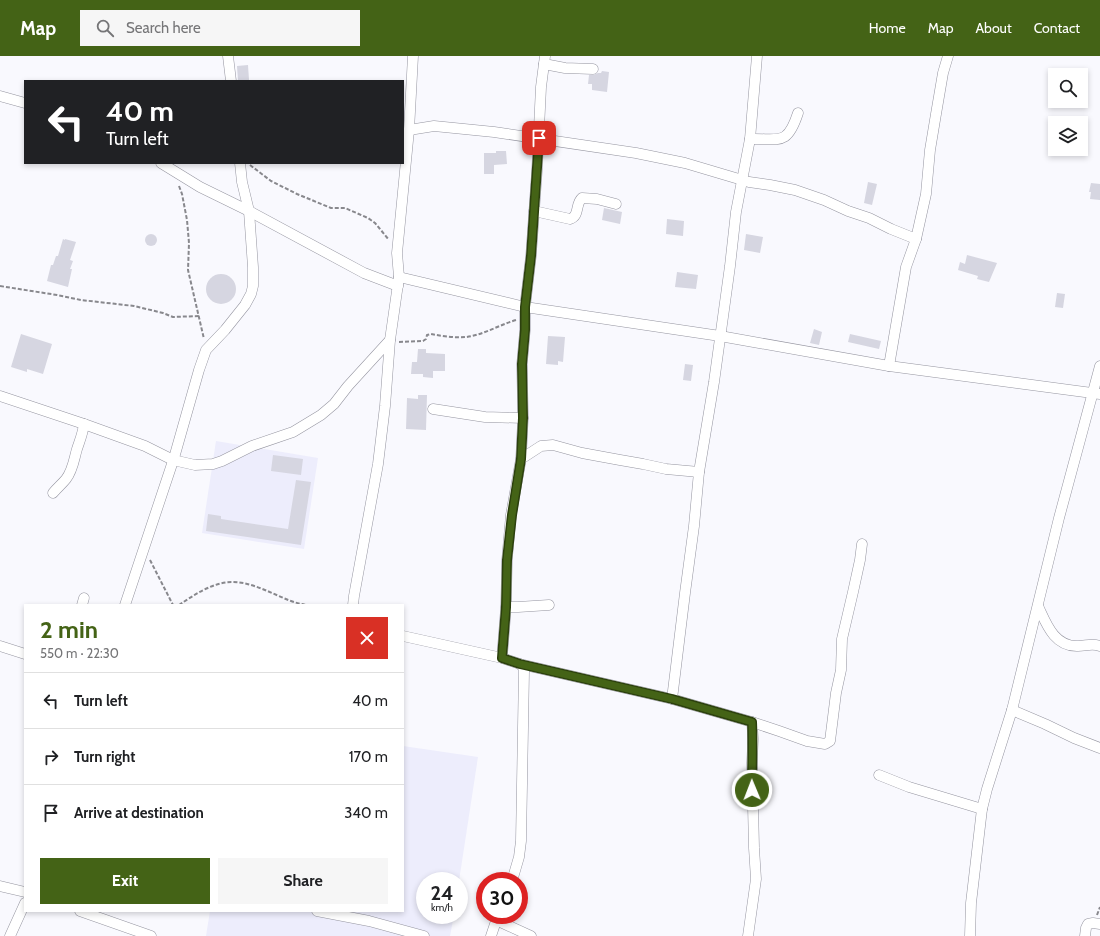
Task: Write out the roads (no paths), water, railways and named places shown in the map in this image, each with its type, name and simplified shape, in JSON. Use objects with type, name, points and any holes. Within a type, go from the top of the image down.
[{"type":"street","points":[[228,56],[231,80]]},
{"type":"street","points":[[354,604],[354,596],[378,464],[385,406],[390,341],[398,282],[397,253],[409,130],[413,56]]},
{"type":"street","points":[[672,699],[694,526],[699,472],[714,382],[736,212],[750,139],[757,56]]},
{"type":"street","points":[[889,366],[906,267],[916,239],[926,194],[930,150],[948,56]]},
{"type":"street","points":[[502,658],[506,607],[507,560],[512,515],[521,459],[523,418],[522,364],[544,60],[564,68],[593,69]]},
{"type":"street","points":[[0,96],[24,103]]},
{"type":"street","points":[[750,139],[774,140],[782,138],[790,132],[798,113]]},
{"type":"street","points":[[409,130],[434,126],[539,138],[636,153],[685,163],[743,180],[795,190],[869,218],[916,239]]},
{"type":"street","points":[[163,164],[200,187],[364,273],[398,282],[525,312],[720,336],[889,366],[1096,394]]},
{"type":"street","points":[[124,604],[173,460],[206,350],[245,306],[251,294],[253,286],[253,267],[248,211],[240,164]]},
{"type":"street","points":[[534,211],[571,219],[575,216],[579,201],[581,199],[590,198],[616,204]]},
{"type":"street","points":[[0,396],[145,446],[173,460],[195,465],[213,464],[252,446],[293,432],[321,415],[334,404],[348,386],[390,341]]},
{"type":"street","points":[[970,936],[971,903],[982,809],[987,788],[1012,710],[1060,518],[1096,394],[1100,366]]},
{"type":"street","points":[[433,409],[485,417],[523,418]]},
{"type":"street","points":[[53,493],[66,479],[71,470],[83,434],[84,424]]},
{"type":"street","points":[[521,459],[541,446],[553,445],[582,453],[666,469],[699,472]]},
{"type":"street","points":[[404,636],[672,699],[752,722],[807,742],[825,744],[830,741],[836,693],[841,670],[842,639],[862,544]]},
{"type":"street","points":[[506,607],[549,605]]},
{"type":"street","points":[[1038,606],[1051,633],[1060,641],[1067,645],[1074,646],[1093,644],[1100,646]]},
{"type":"street","points":[[0,646],[24,654]]},
{"type":"street","points":[[515,872],[519,856],[520,841],[524,672],[520,664]]},
{"type":"street","points":[[1012,710],[1100,748]]},
{"type":"street","points":[[748,936],[756,880],[752,722]]},
{"type":"street","points":[[879,775],[917,789],[982,809]]},
{"type":"street","points":[[0,886],[24,892]]},
{"type":"street","points":[[10,936],[24,905]]},
{"type":"street","points":[[83,912],[151,936]]},
{"type":"street","points":[[322,912],[369,921],[424,936]]},
{"type":"street","points":[[491,936],[495,924]]},
{"type":"street","points":[[508,924],[531,936]]},
{"type":"street","points":[[1085,936],[1088,924],[1100,924]]}]
